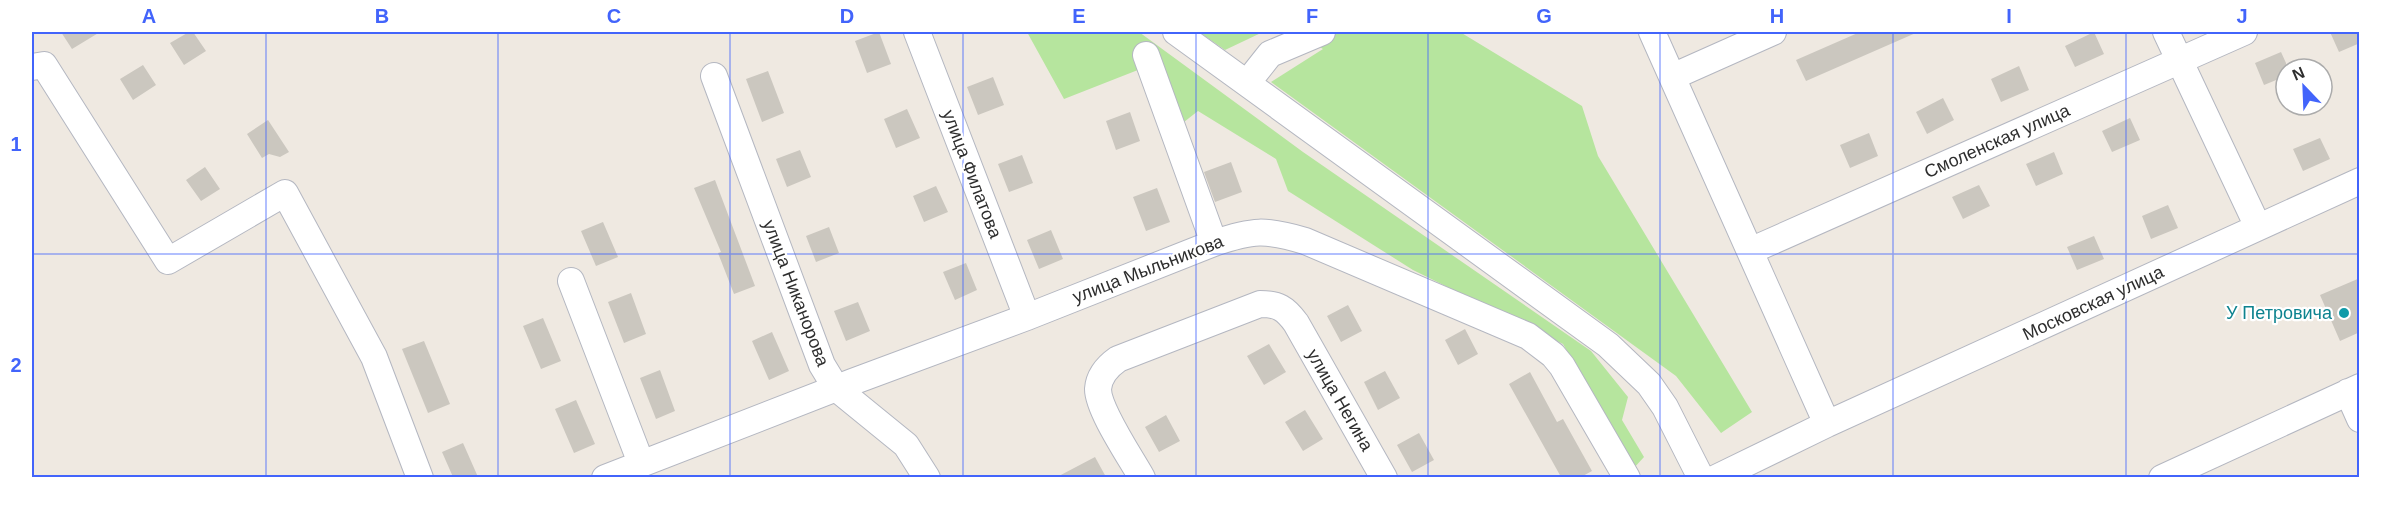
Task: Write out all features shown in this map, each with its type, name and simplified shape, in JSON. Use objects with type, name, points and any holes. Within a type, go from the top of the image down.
[{"type":"street","name":"улица Филатова","points":[[917,32],[1027,317]]},
{"type":"street","points":[[1176,32],[1615,351],[1655,392],[1674,423],[1701,477]]},
{"type":"street","points":[[1247,83],[1270,54],[1322,32]]},
{"type":"street","points":[[1652,32],[1827,424]]},
{"type":"street","points":[[1672,77],[1773,32]]},
{"type":"street","points":[[2166,32],[2258,228]]},
{"type":"street","name":"Смоленская улица","points":[[1750,251],[2244,32]]},
{"type":"street","points":[[1146,55],[1214,243]]},
{"type":"street","points":[[32,67],[44,65],[168,261],[285,194],[374,357],[420,477]]},
{"type":"street","name":"улица Никанорова","points":[[714,76],[822,365],[836,388],[906,445],[927,477]]},
{"type":"street","name":"Московская улица","points":[[1716,477],[1827,424],[2360,181]]},
{"type":"street","name":"улица Мыльникова","points":[[604,477],[1027,317],[1214,243],[1235,236],[1274,231],[1305,241],[1528,336],[1553,355],[1562,366],[1627,477]]},
{"type":"street","points":[[571,281],[641,463]]},
{"type":"street","name":"улица Негина","points":[[1142,477],[1102,405],[1098,391],[1100,379],[1108,366],[1118,359],[1260,304],[1281,307],[1296,323],[1384,477]]},
{"type":"street","points":[[2162,477],[2354,389],[2360,419]]},
{"type":"green space","points":[[1027,32],[1139,32],[1303,152],[1591,351],[1628,397],[1622,420],[1644,457],[1633,469],[1563,344],[1413,270],[1288,191],[1276,159],[1198,111],[1184,122],[1143,68],[1064,99]]},
{"type":"green space","points":[[1199,32],[1263,32],[1225,50]]},
{"type":"green space","points":[[1294,32],[1460,32],[1582,106],[1598,156],[1752,412],[1721,433],[1676,376],[1271,82],[1323,49]]},
{"type":"building","points":[[61,32],[100,32],[72,49]]},
{"type":"building","points":[[193,32],[206,51],[184,65],[170,43]]},
{"type":"building","points":[[879,32],[891,64],[867,73],[855,41]]},
{"type":"building","points":[[1860,32],[1918,32],[1806,81],[1796,60]]},
{"type":"building","points":[[2094,32],[2104,54],[2075,67],[2065,46]]},
{"type":"building","points":[[2330,32],[2360,32],[2360,43],[2339,52]]},
{"type":"building","points":[[2281,52],[2283,57],[2274,57],[2274,81],[2264,85],[2255,63]]},
{"type":"building","points":[[143,65],[156,85],[133,100],[120,79]]},
{"type":"building","points":[[2019,66],[2029,90],[2001,102],[1991,79]]},
{"type":"building","points":[[768,71],[784,113],[762,122],[746,79]]},
{"type":"building","points":[[993,77],[1004,105],[978,115],[967,87]]},
{"type":"building","points":[[1943,98],[1954,120],[1927,134],[1916,112]]},
{"type":"building","points":[[907,109],[920,138],[896,148],[884,119]]},
{"type":"building","points":[[1130,112],[1140,141],[1116,150],[1106,121]]},
{"type":"building","points":[[2130,118],[2140,140],[2112,152],[2102,131]]},
{"type":"building","points":[[268,120],[289,152],[280,157],[269,154],[262,158],[247,134]]},
{"type":"building","points":[[1869,133],[1878,156],[1850,168],[1840,145]]},
{"type":"building","points":[[2320,138],[2330,159],[2303,171],[2293,149]]},
{"type":"building","points":[[800,150],[811,177],[787,187],[776,159]]},
{"type":"building","points":[[2054,152],[2063,174],[2036,186],[2026,164]]},
{"type":"building","points":[[1022,155],[1033,183],[1009,192],[998,164]]},
{"type":"building","points":[[1231,162],[1242,192],[1215,202],[1204,172]]},
{"type":"building","points":[[205,167],[220,189],[201,201],[186,180]]},
{"type":"building","points":[[715,180],[755,286],[734,294],[718,253],[721,252],[694,188]]},
{"type":"building","points":[[1979,185],[1990,206],[1963,219],[1952,197]]},
{"type":"building","points":[[936,186],[948,212],[924,222],[913,196]]},
{"type":"building","points":[[1157,188],[1170,222],[1146,231],[1133,197]]},
{"type":"building","points":[[2168,205],[2178,228],[2151,239],[2142,216]]},
{"type":"building","points":[[603,222],[618,257],[596,266],[581,231]]},
{"type":"building","points":[[829,227],[839,253],[816,262],[806,236]]},
{"type":"building","points":[[1051,230],[1063,259],[1039,269],[1027,240]]},
{"type":"building","points":[[2094,236],[2104,259],[2077,270],[2067,247]]},
{"type":"building","points":[[966,263],[977,290],[955,300],[943,272]]},
{"type":"building","name":"У Петровича","points":[[2360,278],[2360,332],[2340,341],[2320,295]]},
{"type":"building","points":[[631,293],[646,334],[624,343],[608,302]]},
{"type":"building","points":[[858,302],[870,331],[846,341],[834,311]]},
{"type":"building","points":[[1348,305],[1362,331],[1341,342],[1327,316]]},
{"type":"building","points":[[543,318],[561,361],[541,369],[523,326]]},
{"type":"building","points":[[1465,329],[1478,354],[1458,365],[1445,340]]},
{"type":"building","points":[[772,332],[789,371],[769,380],[752,341]]},
{"type":"building","points":[[424,341],[450,404],[428,413],[402,349]]},
{"type":"building","points":[[1269,344],[1286,372],[1264,385],[1247,356]]},
{"type":"building","points":[[660,370],[675,411],[656,419],[640,378]]},
{"type":"building","points":[[1385,371],[1400,398],[1378,410],[1364,382]]},
{"type":"building","points":[[1530,372],[1557,422],[1563,419],[1592,471],[1581,477],[1561,477],[1509,384]]},
{"type":"building","points":[[576,400],[595,444],[574,453],[555,409]]},
{"type":"building","points":[[1305,410],[1323,439],[1303,451],[1285,422]]},
{"type":"building","points":[[1166,415],[1180,441],[1159,452],[1145,427]]},
{"type":"building","points":[[1419,433],[1434,460],[1412,472],[1397,445]]},
{"type":"building","points":[[463,443],[478,477],[453,477],[442,452]]},
{"type":"building","points":[[1095,457],[1106,477],[1057,477]]},
{"type":"place","name":"У Петровича","points":[[2344,313]]}]
